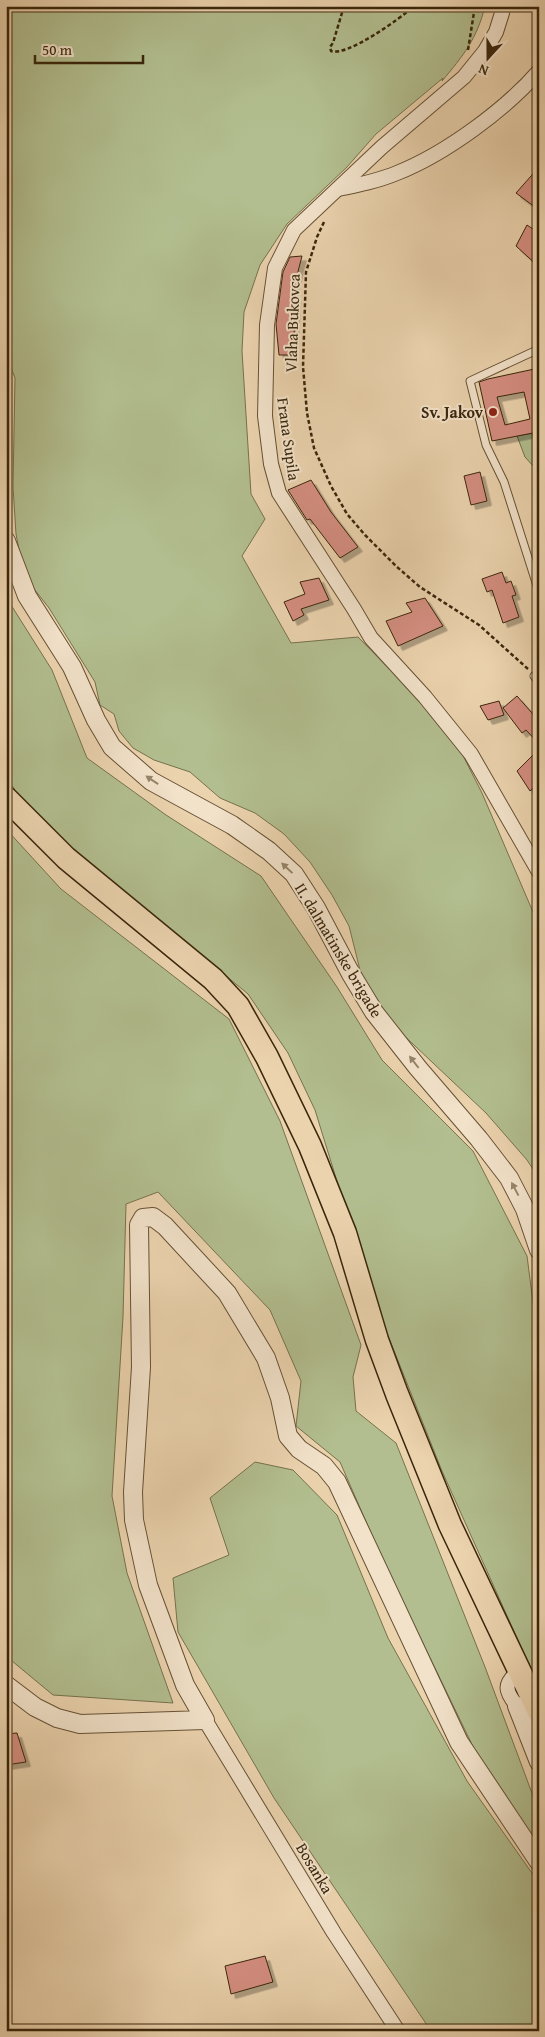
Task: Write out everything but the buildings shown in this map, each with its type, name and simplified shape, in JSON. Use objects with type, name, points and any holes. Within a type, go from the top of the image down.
[{"type":"main road","points":[[6,798],[66,858],[213,979],[238,1006],[267,1056],[310,1146],[345,1233],[377,1340],[417,1444],[450,1525],[539,1712]]},
{"type":"street","points":[[337,190],[464,77],[496,32],[503,6]]},
{"type":"street","name":"Frana Supila","points":[[539,71],[521,91],[433,156],[397,173],[337,190],[294,230],[275,268],[267,325],[264,416],[271,464],[279,493],[350,602],[370,638],[471,754],[539,872]]},
{"type":"street","name":"II. dalmatinske brigade","points":[[6,541],[27,596],[72,667],[96,720],[112,747],[151,780],[232,825],[269,851],[294,874],[316,908],[351,974],[374,1012],[509,1178],[525,1208],[539,1250]]},
{"type":"street","points":[[6,1685],[35,1707],[57,1718],[80,1724],[205,1720],[185,1685],[148,1585],[134,1520],[133,1492],[141,1367],[139,1225],[143,1218],[153,1217],[166,1226],[227,1293],[266,1358],[280,1398],[288,1436],[298,1449],[324,1466],[337,1482],[459,1742],[539,1862]]},
{"type":"street","points":[[520,1672],[512,1677],[507,1693],[516,1706],[539,1762]]},
{"type":"street","name":"Bosanka","points":[[205,1720],[334,1933],[398,2031]]},
{"type":"lane","points":[[539,349],[470,382],[486,446],[504,482],[539,592]]},
{"type":"path","points":[[344,6],[333,43],[330,47],[331,51],[336,53],[355,45],[401,17],[414,6]]},
{"type":"path","points":[[468,50],[475,6]]},
{"type":"path","name":"Vlaha Bukovca","points":[[325,200],[324,226],[317,237],[306,272],[303,367],[307,414],[314,448],[331,486],[347,514],[364,535],[420,587],[479,625],[515,655],[537,679]]},
{"type":"green space","points":[[6,6],[485,6],[473,38],[442,81],[443,78],[376,134],[347,167],[287,224],[260,265],[244,312],[242,351],[251,494],[265,519],[242,556],[291,643],[358,637],[454,738],[482,793],[539,926],[539,1178],[527,1160],[486,1113],[379,1012],[360,970],[349,926],[332,895],[310,862],[284,834],[255,813],[220,798],[190,772],[154,760],[133,748],[119,731],[114,714],[100,705],[95,682],[49,608],[31,585],[21,560],[16,534],[13,487],[15,378],[6,354]]},
{"type":"green space","points":[[539,432],[539,464],[534,467],[525,457],[517,436]]},
{"type":"green space","points":[[6,597],[52,670],[87,758],[166,815],[261,876],[337,987],[382,1060],[473,1151],[527,1256],[537,1333],[539,1335],[539,1687],[442,1471],[373,1298],[315,1110],[288,1053],[248,994],[84,859],[23,804],[6,775]]},
{"type":"green space","points":[[6,829],[61,889],[229,1019],[280,1121],[361,1345],[353,1377],[356,1411],[396,1443],[485,1667],[539,1812],[539,1847],[479,1759],[385,1565],[340,1462],[296,1426],[301,1381],[270,1310],[158,1192],[126,1204],[123,1317],[112,1496],[127,1573],[173,1703],[53,1695],[6,1656]]},
{"type":"green space","points":[[255,1462],[293,1470],[337,1515],[388,1638],[467,1781],[539,1883],[539,2031],[431,2031],[274,1798],[178,1632],[173,1578],[229,1555],[210,1498]]},
{"type":"place","name":"Sv. Jakov","points":[[493,412]]}]
